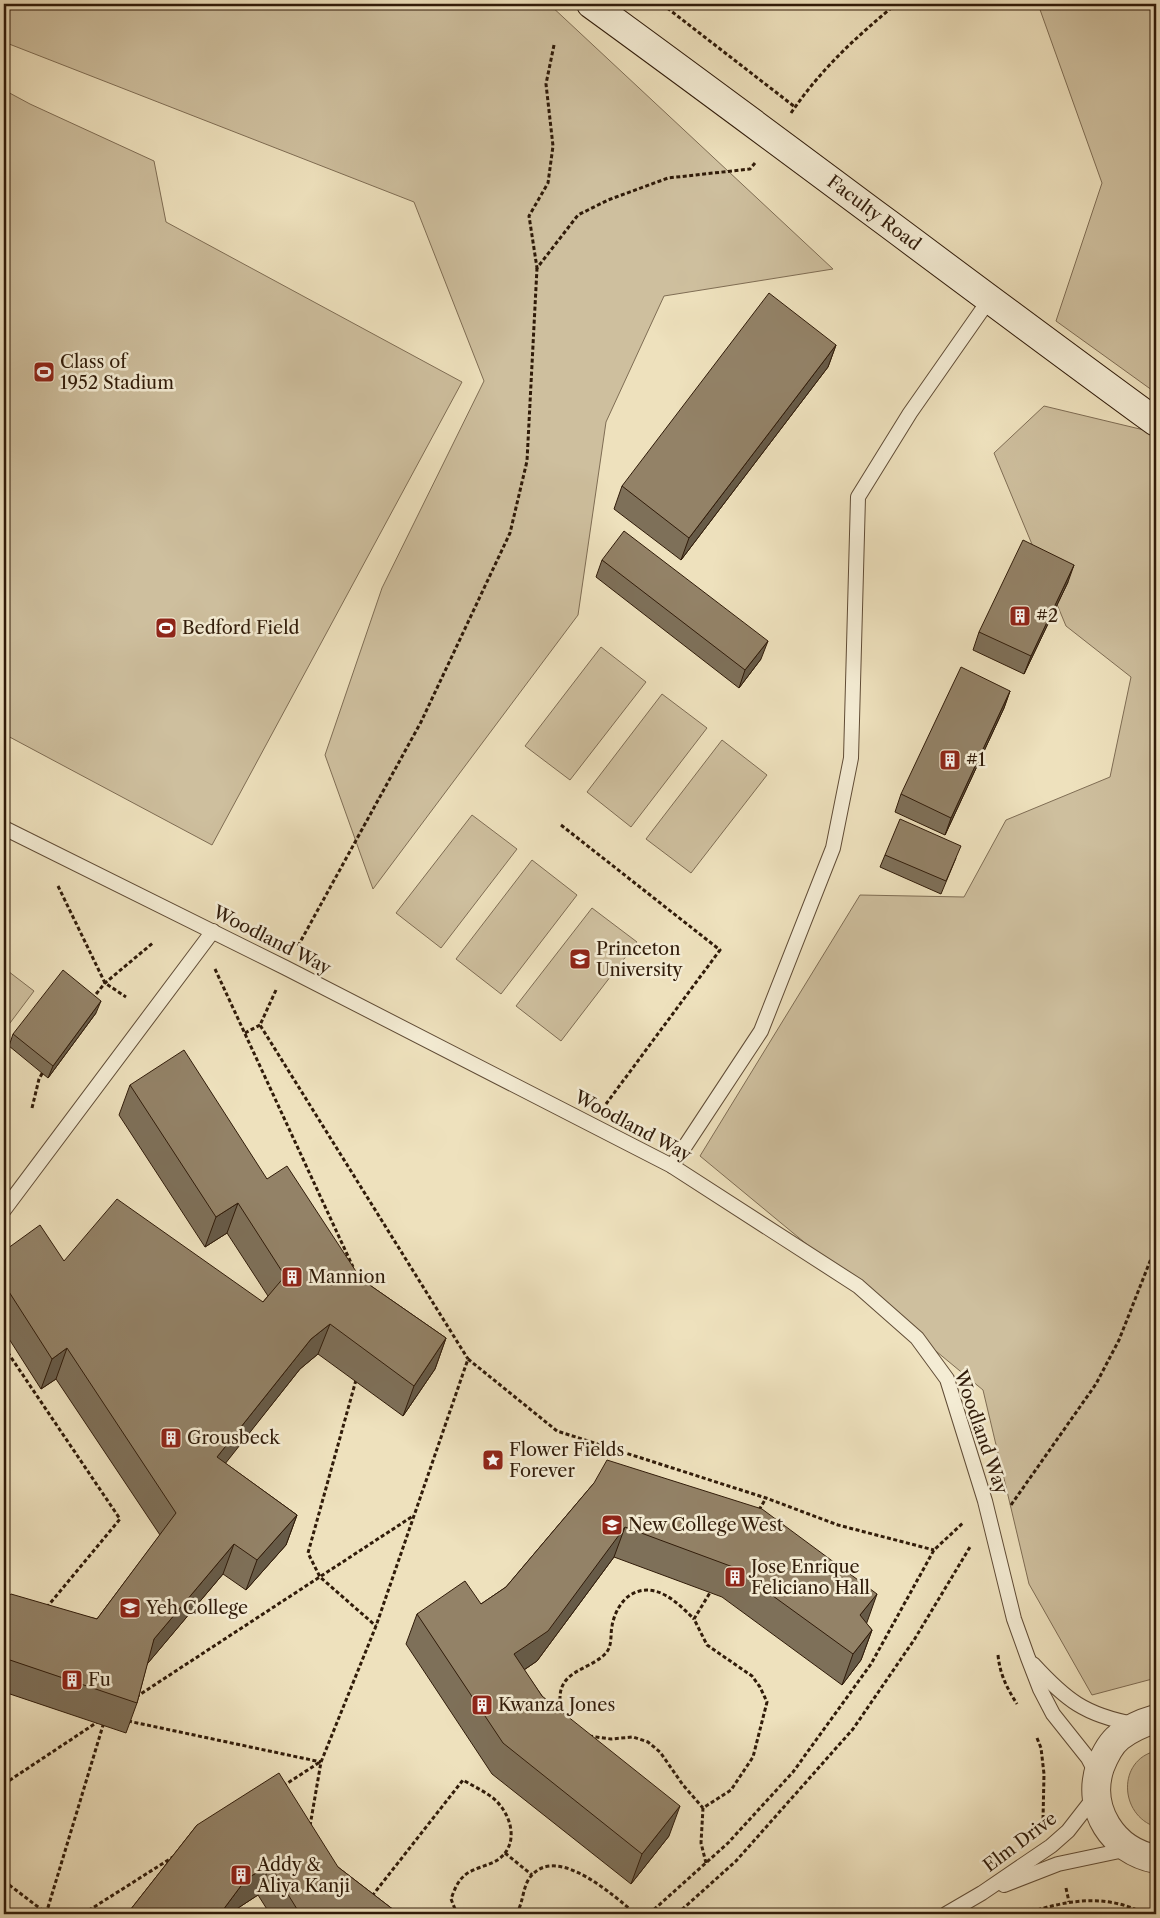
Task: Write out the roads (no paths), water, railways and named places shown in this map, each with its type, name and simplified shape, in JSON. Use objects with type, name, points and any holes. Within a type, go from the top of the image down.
[{"type":"street","name":"Faculty Road","points":[[591,4],[775,137],[989,300],[1156,422]]},
{"type":"street","points":[[1146,1722],[1117,1739],[1103,1758],[1097,1785],[1100,1814],[1110,1831],[1124,1846],[1147,1858]]},
{"type":"lane","points":[[672,1166],[761,1031],[834,848],[851,758],[858,497],[910,414],[989,300]]},
{"type":"lane","name":"Woodland Way","points":[[4,828],[286,968],[672,1166],[858,1286],[917,1338],[947,1379],[986,1501],[1014,1619],[1028,1658],[1040,1689],[1053,1714],[1088,1758],[1097,1785]]},
{"type":"lane","points":[[4,1210],[212,932]]},
{"type":"lane","name":"Woodland Way","points":[[1028,1658],[1054,1687],[1089,1712],[1109,1720],[1146,1722]]},
{"type":"lane","name":"Elm Drive","points":[[946,1914],[982,1894],[1051,1846],[1084,1813],[1097,1785]]},
{"type":"lane","name":"Elm Drive","points":[[982,1894],[1058,1864],[1147,1858]]},
{"type":"place","name":"Class of 1952 Stadium","points":[[44,372]]},
{"type":"place","name":"#2","points":[[1020,616]]},
{"type":"place","name":"Bedford Field","points":[[166,628]]},
{"type":"place","name":"#1","points":[[950,760]]},
{"type":"place","name":"Princeton University","points":[[580,959]]},
{"type":"place","name":"Mannion","points":[[292,1277]]},
{"type":"place","name":"Grousbeck","points":[[171,1438]]},
{"type":"place","name":"Flower Fields Forever","points":[[493,1460]]},
{"type":"place","name":"New College West","points":[[612,1525]]},
{"type":"place","name":"Jose Enrique Feliciano Hall","points":[[735,1577]]},
{"type":"place","name":"Yeh College","points":[[130,1608]]},
{"type":"place","name":"Fu","points":[[72,1680]]},
{"type":"place","name":"Kwanza Jones","points":[[482,1705]]},
{"type":"place","name":"Addy & Aliya Kanji","points":[[241,1875]]}]
